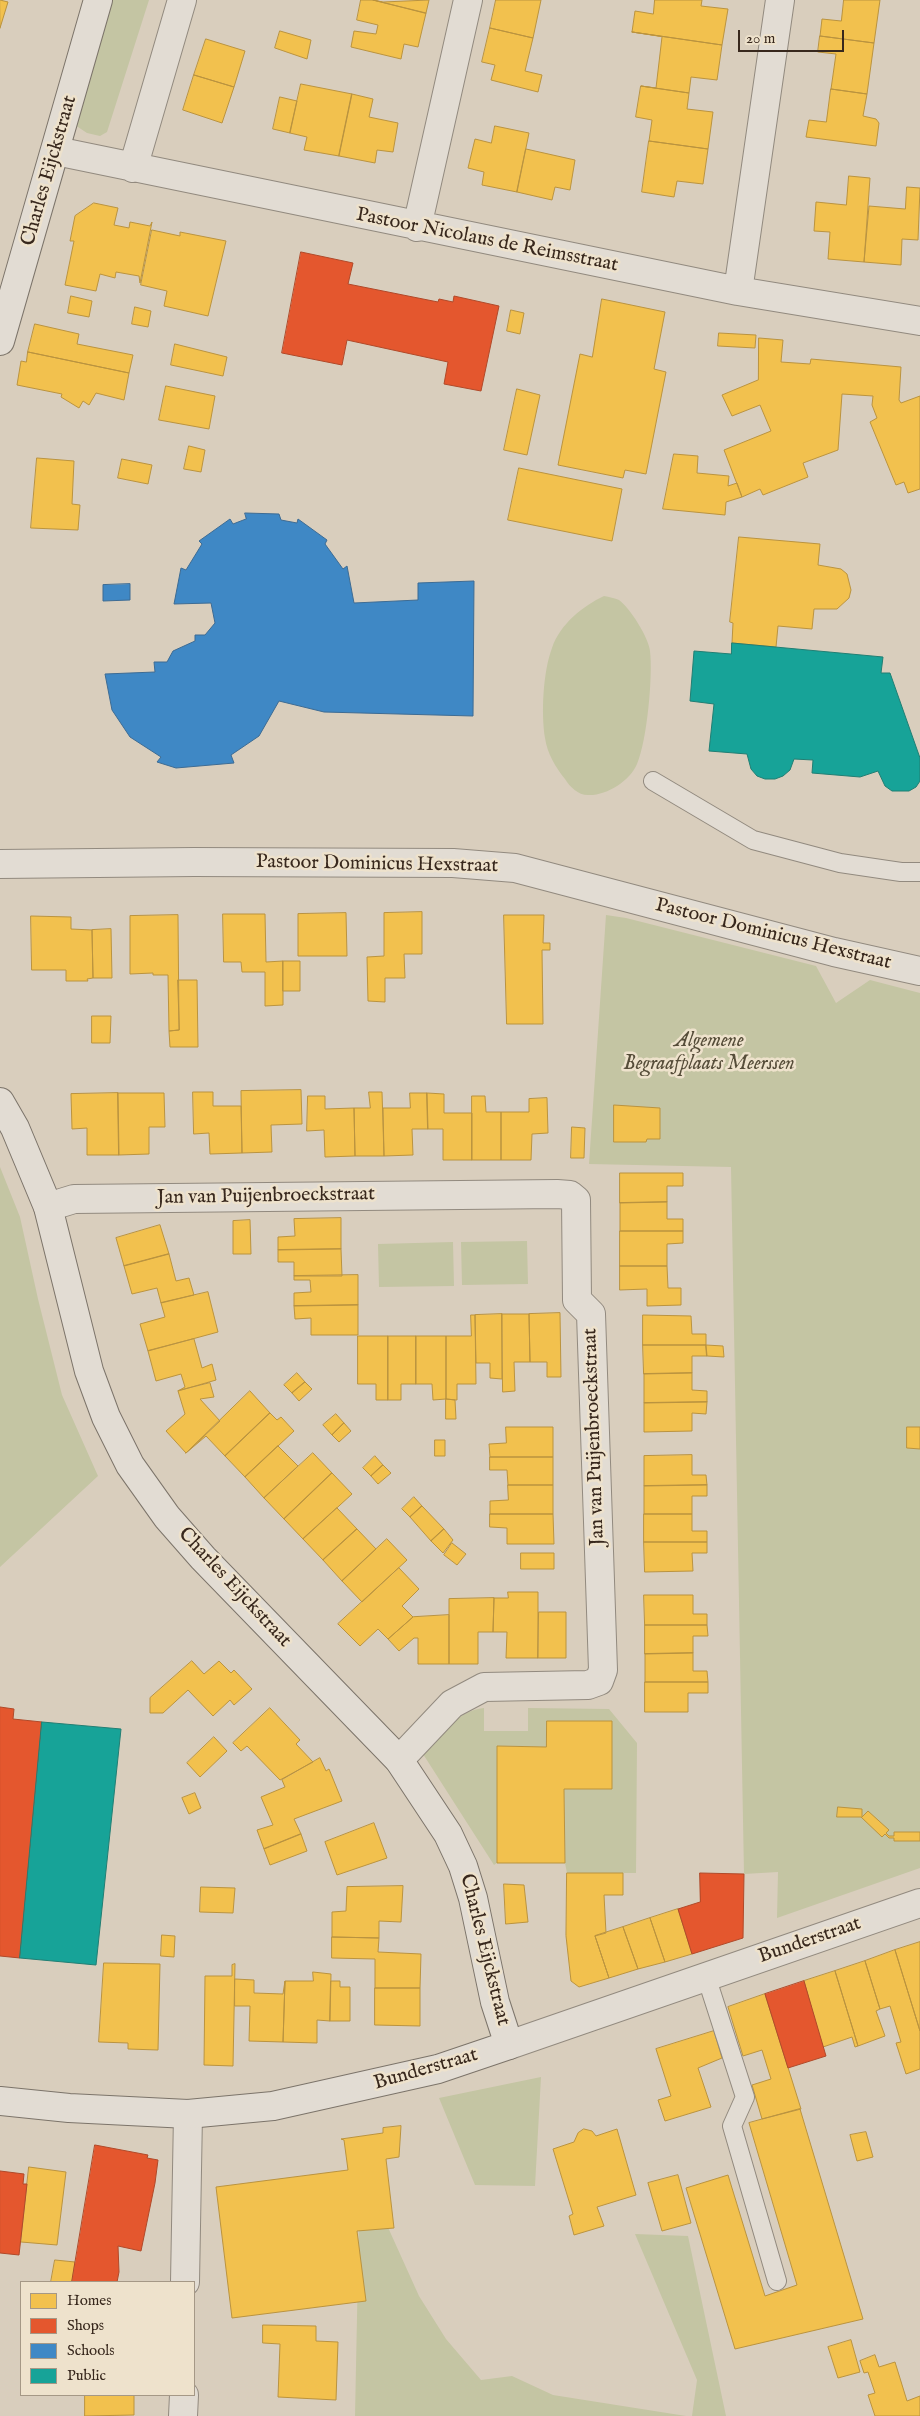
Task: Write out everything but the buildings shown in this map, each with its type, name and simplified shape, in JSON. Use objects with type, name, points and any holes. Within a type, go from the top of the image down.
[{"type":"street","name":"Charles Eijckstraat","points":[[0,341],[98,0]]},
{"type":"street","points":[[133,168],[182,0]]},
{"type":"street","points":[[417,227],[468,0]]},
{"type":"street","points":[[738,291],[780,0]]},
{"type":"street","name":"Pastoor Nicolaus de Reimsstraat","points":[[56,151],[417,227],[738,291],[920,321]]},
{"type":"street","name":"Pastoor Dominicus Hexstraat","points":[[0,864],[194,862],[453,863],[515,868],[825,949],[920,971]]},
{"type":"street","name":"Charles Eijckstraat","points":[[0,1102],[15,1128],[48,1207],[89,1371],[106,1417],[130,1465],[168,1517],[203,1558],[399,1760],[448,1834],[463,1866],[473,1898],[495,2002],[509,2045]]},
{"type":"street","name":"Jan van Puijenbroeckstraat","points":[[48,1207],[74,1199],[570,1194],[576,1200],[577,1300],[591,1314],[603,1670],[599,1681],[588,1685],[484,1687],[452,1704],[399,1760]]},
{"type":"street","name":"Bunderstraat","points":[[0,2101],[69,2108],[188,2114],[273,2106],[362,2088],[438,2069],[920,1903]]},
{"type":"street","points":[[185,2281],[188,2114]]},
{"type":"street","points":[[183,2416],[184,2396]]},
{"type":"lane","points":[[653,781],[753,840],[840,863],[901,872],[920,872]]},
{"type":"lane","points":[[706,1976],[745,2097],[732,2126],[777,2281]]},
{"type":"green space","points":[[106,0],[149,0],[107,132],[100,136],[87,133],[69,121]]},
{"type":"green space","points":[[604,596],[617,599],[623,604],[638,624],[649,645],[651,662],[650,692],[644,740],[641,754],[634,770],[623,782],[610,790],[595,795],[588,795],[581,794],[572,788],[558,770],[550,755],[546,744],[543,705],[549,658],[556,639],[573,617],[588,605]]},
{"type":"green space","name":"Algemene Begraafplaats Meerssen","points":[[606,915],[626,918],[816,966],[836,1003],[870,980],[920,993],[920,1868],[777,1918],[778,1872],[744,1874],[731,1167],[589,1164]]},
{"type":"green space","points":[[0,1167],[20,1217],[62,1395],[98,1476],[0,1567]]},
{"type":"green space","points":[[527,1241],[528,1284],[462,1285],[461,1242]]},
{"type":"green space","points":[[453,1242],[454,1286],[379,1287],[378,1244]]},
{"type":"green space","points":[[484,1708],[484,1731],[528,1731],[528,1708],[609,1709],[637,1743],[636,1873],[567,1873],[565,1863],[564,1789],[612,1789],[612,1721],[547,1721],[546,1747],[497,1746],[497,1863],[494,1865],[423,1754],[457,1719],[474,1710]]},
{"type":"green space","points":[[541,2077],[535,2186],[475,2185],[439,2098]]},
{"type":"green space","points":[[359,2218],[386,2223],[419,2296],[446,2339],[481,2380],[512,2376],[553,2395],[686,2416],[355,2416]]},
{"type":"green space","points":[[635,2234],[688,2236],[726,2416],[692,2416],[697,2380]]}]
